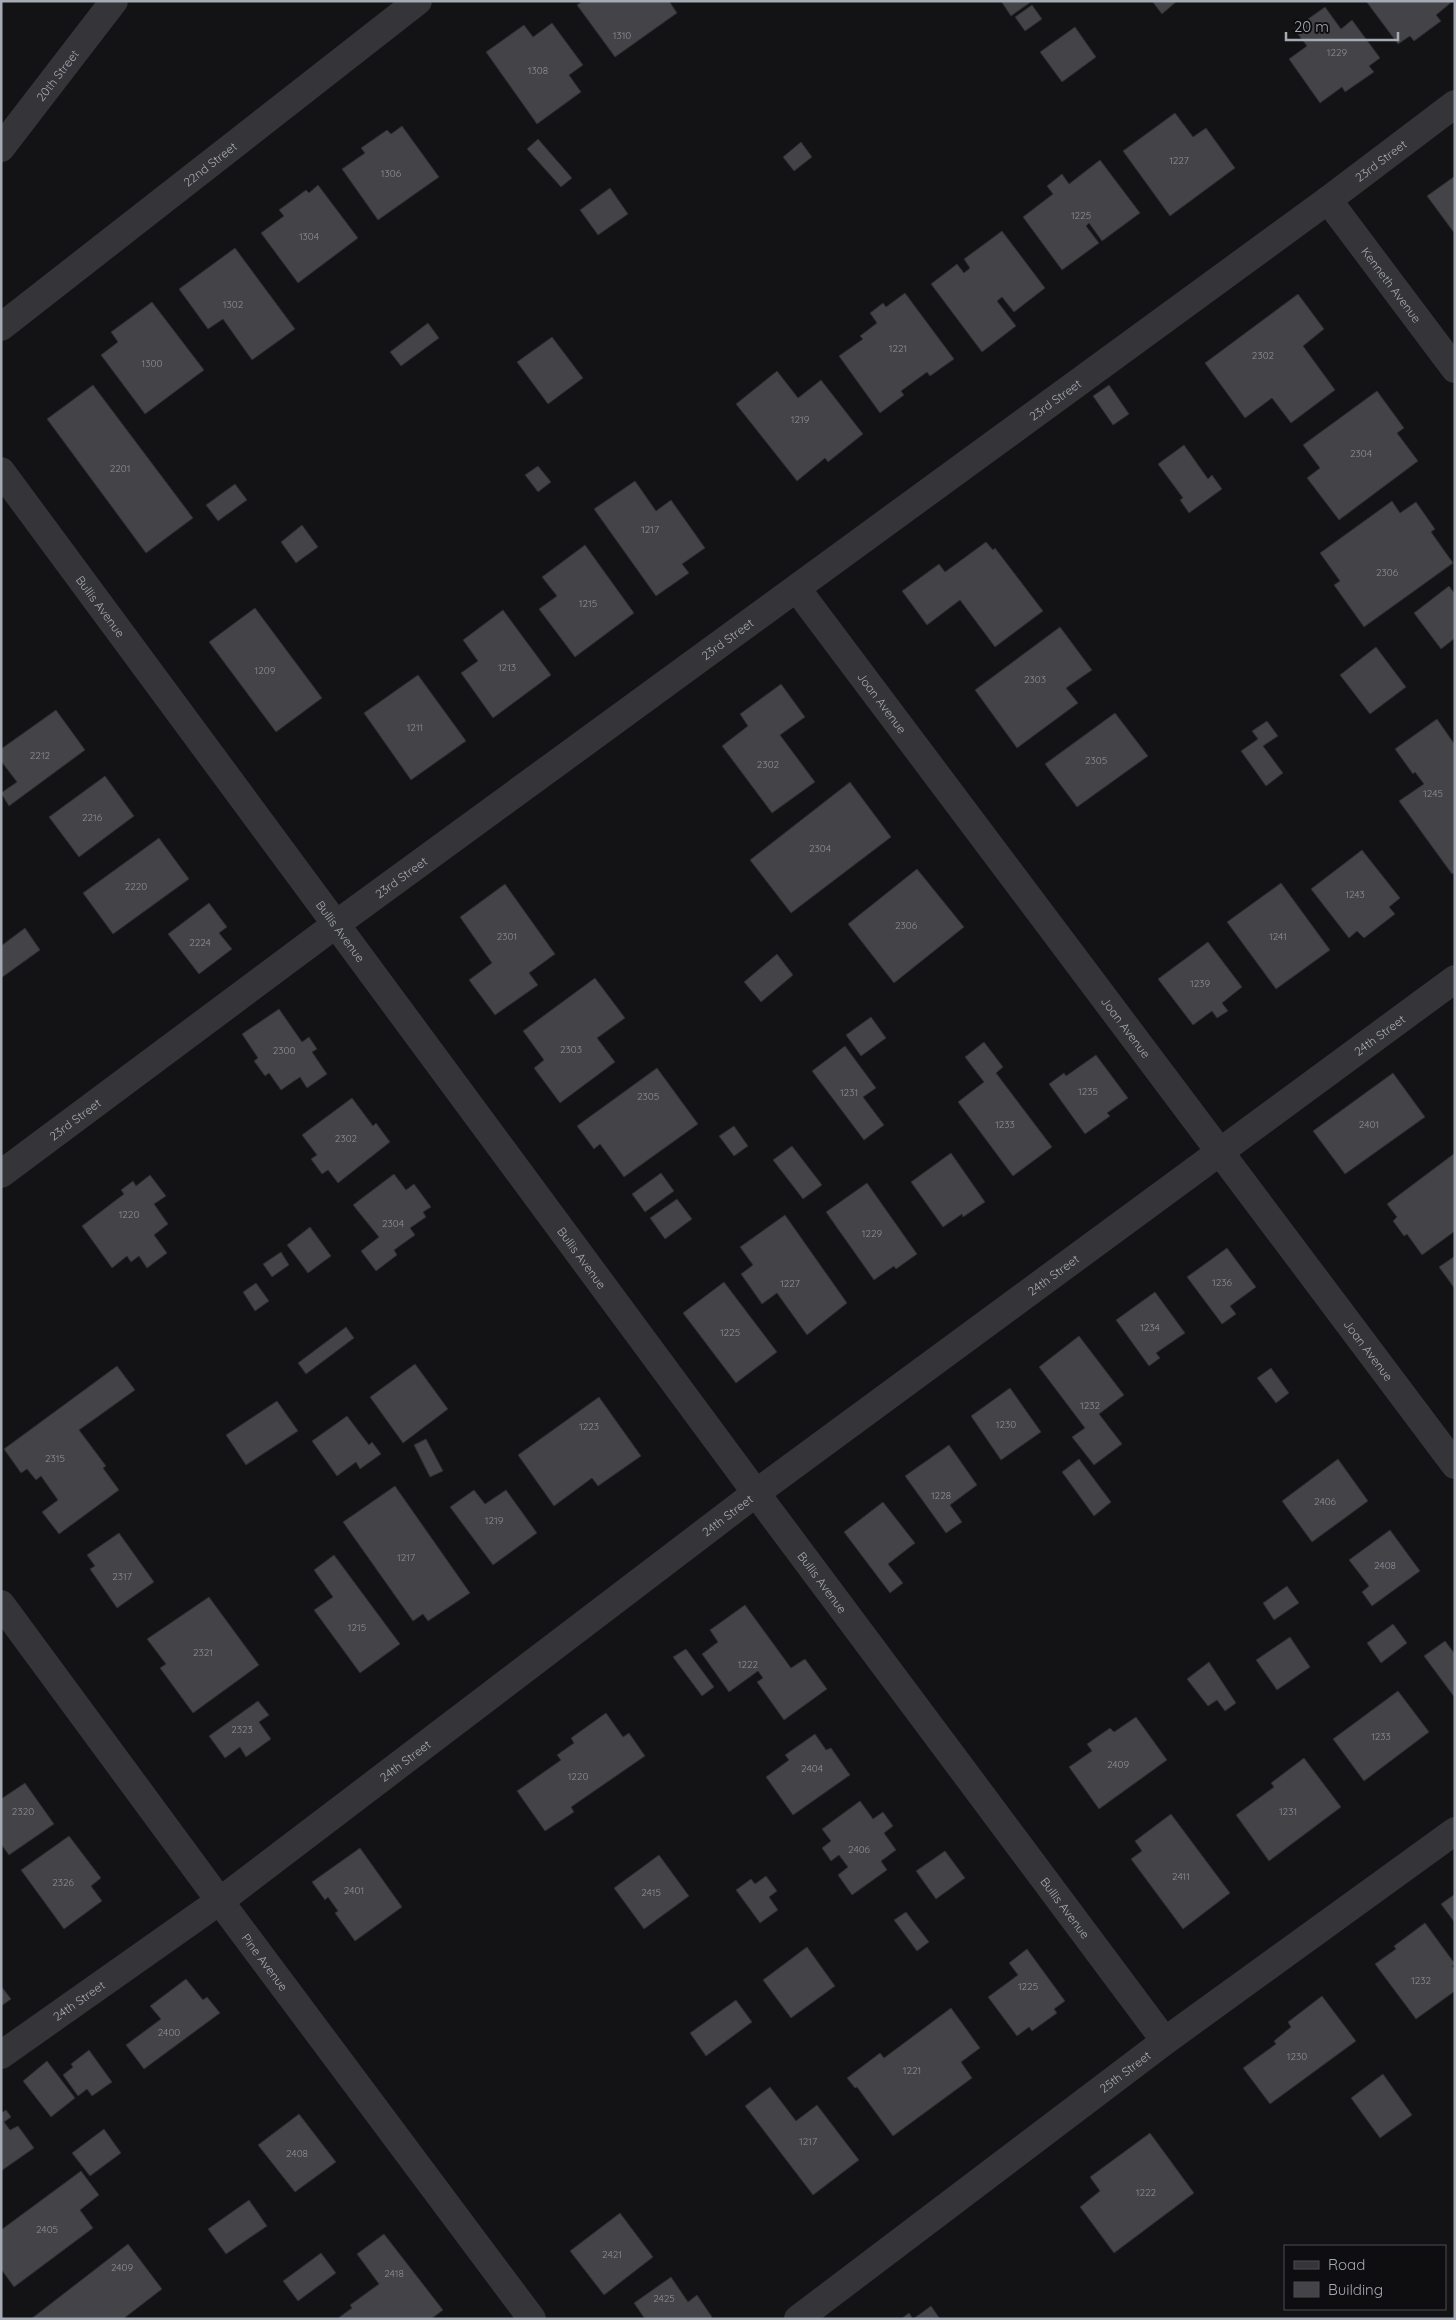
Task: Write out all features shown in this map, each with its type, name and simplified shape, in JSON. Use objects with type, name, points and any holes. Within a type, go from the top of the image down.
[{"type":"street","name":"20th Street","points":[[1,148],[114,1]]},
{"type":"street","name":"22nd Street","points":[[1,327],[418,1]]},
{"type":"street","name":"23rd Street","points":[[1,1174],[335,925],[1328,200],[1455,104]]},
{"type":"street","name":"Kenneth Avenue","points":[[1328,200],[1455,370]]},
{"type":"street","name":"Bullis Avenue","points":[[1,471],[756,1494],[1165,2041]]},
{"type":"street","name":"Joan Avenue","points":[[797,589],[1455,1465]]},
{"type":"street","name":"24th Street","points":[[1,2055],[219,1900],[756,1494],[1455,979]]},
{"type":"street","name":"Pine Avenue","points":[[1,1604],[532,2319]]},
{"type":"street","name":"25th Street","points":[[798,2319],[1165,2041],[1455,1831]]},
{"type":"building","points":[[583,1],[669,1],[677,13],[615,57],[577,5]]},
{"type":"building","points":[[1001,1],[1032,1],[1011,16]]},
{"type":"building","points":[[1152,1],[1177,1],[1162,14]]},
{"type":"building","points":[[1366,1],[1453,1],[1436,15],[1441,21],[1414,41],[1410,36],[1398,44]]},
{"type":"building","points":[[1032,5],[1042,19],[1025,31],[1015,17]]},
{"type":"building","points":[[1325,7],[1341,29],[1352,20],[1380,58],[1369,66],[1374,72],[1345,92],[1342,87],[1320,103],[1289,59],[1307,46],[1294,29]]},
{"type":"building","points":[[552,23],[583,65],[569,75],[581,92],[537,124],[486,52],[524,25],[533,37]]},
{"type":"building","points":[[1075,27],[1096,57],[1062,82],[1040,52]]},
{"type":"building","points":[[1175,113],[1193,137],[1206,128],[1235,168],[1170,216],[1123,151]]},
{"type":"building","points":[[402,126],[439,177],[378,220],[342,169],[365,153],[361,148],[387,130],[391,134]]},
{"type":"building","points":[[538,139],[572,178],[561,187],[527,149]]},
{"type":"building","points":[[801,142],[812,157],[794,171],[783,157]]},
{"type":"building","points":[[1100,160],[1140,213],[1102,241],[1089,223],[1086,226],[1099,243],[1062,270],[1023,217],[1053,194],[1047,186],[1062,174],[1069,184]]},
{"type":"building","points":[[1455,176],[1455,234],[1427,196]]},
{"type":"building","points":[[318,185],[358,238],[298,283],[261,233],[284,216],[279,210],[306,190],[309,193]]},
{"type":"building","points":[[610,188],[628,214],[598,235],[580,210]]},
{"type":"building","points":[[1002,231],[1045,288],[1014,312],[1002,297],[997,301],[1016,326],[982,352],[931,284],[957,264],[964,273],[970,268],[964,259]]},
{"type":"building","points":[[235,248],[295,329],[252,360],[223,319],[208,329],[179,289]]},
{"type":"building","points":[[905,293],[954,359],[930,376],[927,372],[901,391],[904,395],[880,413],[839,356],[863,339],[860,336],[877,323],[870,313],[883,303],[886,307]]},
{"type":"building","points":[[1298,294],[1324,329],[1303,346],[1335,390],[1291,423],[1272,398],[1245,418],[1205,363]]},
{"type":"building","points":[[152,302],[204,370],[145,414],[101,355],[118,342],[111,332]]},
{"type":"building","points":[[428,323],[439,338],[401,366],[390,352]]},
{"type":"building","points":[[552,337],[583,378],[548,404],[517,362]]},
{"type":"building","points":[[777,371],[798,398],[821,380],[863,434],[828,462],[825,458],[797,481],[736,404]]},
{"type":"building","points":[[93,385],[193,518],[146,553],[47,419]]},
{"type":"building","points":[[1109,385],[1129,414],[1113,425],[1093,396]]},
{"type":"building","points":[[1377,391],[1404,428],[1397,433],[1418,461],[1339,520],[1307,478],[1320,468],[1303,445]]},
{"type":"building","points":[[1184,445],[1208,479],[1212,475],[1222,489],[1189,513],[1180,500],[1183,498],[1158,464]]},
{"type":"building","points":[[538,466],[551,482],[538,492],[525,475]]},
{"type":"building","points":[[635,481],[656,511],[671,500],[705,548],[682,564],[689,573],[656,596],[594,509]]},
{"type":"building","points":[[235,484],[247,500],[218,521],[206,505]]},
{"type":"building","points":[[1392,501],[1400,513],[1416,502],[1435,529],[1431,532],[1453,563],[1364,627],[1334,585],[1340,581],[1320,553]]},
{"type":"building","points":[[302,525],[318,547],[296,563],[281,542]]},
{"type":"building","points":[[986,542],[993,550],[995,548],[1043,611],[995,647],[960,600],[927,625],[902,591],[939,564],[945,572]]},
{"type":"building","points":[[585,545],[634,613],[575,657],[539,609],[557,596],[542,577]]},
{"type":"building","points":[[1449,586],[1455,594],[1455,638],[1441,649],[1414,613]]},
{"type":"building","points":[[255,608],[322,698],[276,732],[209,642]]},
{"type":"building","points":[[503,610],[551,675],[493,718],[461,673],[478,661],[463,640]]},
{"type":"building","points":[[1060,627],[1092,670],[1066,688],[1078,703],[1017,748],[975,690]]},
{"type":"building","points":[[1376,647],[1406,687],[1370,714],[1340,675]]},
{"type":"building","points":[[418,675],[466,741],[411,780],[364,713]]},
{"type":"building","points":[[781,684],[805,717],[780,735],[815,782],[772,813],[722,746],[748,726],[740,714]]},
{"type":"building","points":[[56,710],[85,750],[9,806],[1,793],[17,782],[1,761],[1,749]]},
{"type":"building","points":[[1115,713],[1148,756],[1077,807],[1045,764]]},
{"type":"building","points":[[1437,719],[1455,745],[1455,872],[1452,874],[1399,801],[1424,784],[1415,772],[1413,774],[1395,749]]},
{"type":"building","points":[[1267,721],[1278,736],[1263,746],[1283,773],[1266,786],[1241,751],[1258,739],[1252,731]]},
{"type":"building","points":[[105,776],[134,816],[79,857],[49,817]]},
{"type":"building","points":[[850,782],[891,837],[791,913],[750,860]]},
{"type":"building","points":[[159,838],[189,879],[113,934],[83,893]]},
{"type":"building","points":[[1362,850],[1400,898],[1389,907],[1395,914],[1364,938],[1357,931],[1349,938],[1311,889]]},
{"type":"building","points":[[917,869],[964,927],[894,983],[848,924]]},
{"type":"building","points":[[1281,883],[1330,950],[1276,989],[1227,922]]},
{"type":"building","points":[[505,884],[555,954],[529,973],[538,985],[495,1015],[469,980],[492,963],[460,917]]},
{"type":"building","points":[[209,903],[227,927],[219,933],[232,949],[199,974],[168,934]]},
{"type":"building","points":[[25,928],[40,950],[1,978],[1,946]]},
{"type":"building","points":[[1208,942],[1242,987],[1222,1003],[1228,1011],[1217,1018],[1212,1011],[1193,1025],[1158,979]]},
{"type":"building","points":[[777,954],[793,975],[761,1002],[744,982]]},
{"type":"building","points":[[595,978],[625,1018],[597,1038],[615,1062],[560,1103],[534,1068],[544,1060],[523,1031]]},
{"type":"building","points":[[279,1009],[302,1042],[309,1037],[317,1049],[312,1052],[327,1074],[307,1088],[300,1077],[281,1090],[269,1073],[265,1076],[254,1061],[258,1058],[242,1034]]},
{"type":"building","points":[[871,1017],[886,1038],[861,1056],[846,1035]]},
{"type":"building","points":[[984,1042],[1003,1067],[996,1073],[1052,1147],[1013,1176],[958,1102],[984,1082],[965,1057]]},
{"type":"building","points":[[845,1046],[876,1088],[863,1097],[884,1125],[864,1140],[812,1071]]},
{"type":"building","points":[[1096,1055],[1128,1098],[1107,1113],[1110,1116],[1085,1134],[1049,1084],[1064,1073],[1066,1076]]},
{"type":"building","points":[[657,1068],[698,1124],[624,1177],[600,1144],[594,1149],[577,1126]]},
{"type":"building","points":[[1393,1073],[1425,1117],[1345,1174],[1313,1131]]},
{"type":"building","points":[[352,1098],[373,1126],[376,1123],[390,1142],[338,1183],[328,1170],[322,1174],[311,1159],[317,1155],[302,1135]]},
{"type":"building","points":[[734,1126],[748,1146],[734,1156],[719,1136]]},
{"type":"building","points":[[792,1146],[822,1185],[803,1199],[773,1160]]},
{"type":"building","points":[[951,1153],[985,1202],[963,1217],[962,1214],[943,1227],[911,1182]]},
{"type":"building","points":[[1455,1153],[1455,1231],[1422,1255],[1407,1234],[1404,1236],[1393,1221],[1397,1217],[1387,1204]]},
{"type":"building","points":[[661,1173],[674,1191],[645,1212],[632,1194]]},
{"type":"building","points":[[394,1174],[406,1190],[414,1184],[431,1207],[423,1212],[426,1217],[410,1228],[415,1235],[394,1250],[397,1255],[376,1271],[361,1251],[379,1237],[353,1205]]},
{"type":"building","points":[[150,1175],[166,1196],[154,1204],[168,1224],[154,1235],[167,1253],[147,1268],[139,1256],[131,1262],[127,1256],[112,1268],[82,1226],[124,1194],[121,1190],[133,1181],[136,1186]]},
{"type":"building","points":[[867,1183],[917,1254],[896,1269],[894,1266],[874,1280],[826,1212]]},
{"type":"building","points":[[677,1199],[692,1219],[665,1239],[650,1218]]},
{"type":"building","points":[[785,1215],[847,1303],[807,1335],[777,1293],[762,1304],[741,1274],[753,1265],[740,1247]]},
{"type":"building","points":[[310,1227],[331,1256],[308,1273],[287,1245]]},
{"type":"building","points":[[1227,1248],[1256,1287],[1230,1306],[1236,1314],[1222,1324],[1187,1277]]},
{"type":"building","points":[[281,1252],[289,1265],[272,1277],[263,1264]]},
{"type":"building","points":[[1455,1256],[1455,1289],[1439,1267]]},
{"type":"building","points":[[724,1282],[777,1352],[736,1383],[683,1313]]},
{"type":"building","points":[[256,1283],[269,1301],[255,1311],[243,1292]]},
{"type":"building","points":[[1155,1292],[1185,1333],[1156,1353],[1160,1358],[1149,1366],[1116,1320]]},
{"type":"building","points":[[346,1327],[354,1338],[306,1374],[298,1363]]},
{"type":"building","points":[[1079,1336],[1124,1395],[1099,1414],[1122,1444],[1094,1465],[1072,1437],[1085,1428],[1039,1367]]},
{"type":"building","points":[[415,1364],[448,1409],[403,1443],[370,1397]]},
{"type":"building","points":[[117,1366],[135,1390],[79,1430],[106,1466],[103,1468],[119,1490],[59,1534],[42,1512],[58,1500],[41,1476],[36,1480],[27,1469],[21,1473],[4,1449]]},
{"type":"building","points":[[1271,1368],[1289,1393],[1276,1403],[1257,1378]]},
{"type":"building","points":[[1010,1388],[1041,1432],[1001,1460],[971,1416]]},
{"type":"building","points":[[599,1397],[641,1456],[598,1486],[592,1478],[554,1506],[518,1455]]},
{"type":"building","points":[[277,1401],[298,1431],[246,1465],[226,1435]]},
{"type":"building","points":[[347,1416],[369,1445],[372,1442],[381,1454],[360,1469],[356,1462],[337,1476],[312,1441]]},
{"type":"building","points":[[426,1439],[443,1471],[430,1477],[414,1445]]},
{"type":"building","points":[[949,1445],[977,1485],[950,1505],[962,1522],[946,1533],[905,1476]]},
{"type":"building","points":[[1079,1459],[1111,1502],[1094,1516],[1062,1472]]},
{"type":"building","points":[[1338,1459],[1368,1501],[1312,1542],[1282,1501]]},
{"type":"building","points":[[395,1486],[470,1593],[428,1621],[423,1614],[413,1621],[343,1522]]},
{"type":"building","points":[[474,1490],[485,1504],[506,1490],[537,1533],[493,1565],[450,1507]]},
{"type":"building","points":[[883,1502],[915,1543],[888,1564],[903,1583],[890,1593],[844,1532]]},
{"type":"building","points":[[1390,1530],[1420,1571],[1372,1606],[1362,1592],[1369,1586],[1349,1560]]},
{"type":"building","points":[[119,1533],[154,1582],[117,1608],[90,1569],[95,1566],[87,1555]]},
{"type":"building","points":[[334,1555],[400,1644],[360,1673],[314,1610],[333,1597],[314,1570]]},
{"type":"building","points":[[1287,1586],[1299,1603],[1274,1620],[1263,1603]]},
{"type":"building","points":[[209,1597],[259,1665],[193,1713],[160,1668],[166,1664],[147,1639]]},
{"type":"building","points":[[745,1605],[791,1668],[805,1659],[827,1689],[784,1720],[757,1682],[763,1678],[758,1671],[729,1692],[702,1654],[718,1642],[710,1630]]},
{"type":"building","points":[[1393,1624],[1407,1643],[1381,1663],[1367,1643]]},
{"type":"building","points":[[1290,1637],[1310,1667],[1277,1690],[1256,1660]]},
{"type":"building","points":[[1445,1641],[1455,1654],[1455,1698],[1424,1656]]},
{"type":"building","points":[[686,1649],[714,1687],[702,1696],[673,1657]]},
{"type":"building","points":[[1209,1662],[1236,1703],[1225,1711],[1217,1700],[1208,1706],[1187,1679]]},
{"type":"building","points":[[1398,1691],[1429,1732],[1364,1781],[1333,1739]]},
{"type":"building","points":[[258,1701],[269,1715],[259,1722],[271,1739],[246,1757],[240,1747],[225,1758],[209,1736]]},
{"type":"building","points":[[606,1713],[623,1737],[629,1733],[645,1756],[571,1807],[574,1812],[545,1831],[517,1791],[561,1760],[557,1755],[574,1743],[571,1738]]},
{"type":"building","points":[[1136,1717],[1167,1760],[1099,1809],[1069,1767],[1092,1751],[1087,1744],[1110,1728],[1114,1732]]},
{"type":"building","points":[[815,1734],[826,1750],[831,1748],[850,1775],[793,1815],[766,1777],[789,1760],[785,1755]]},
{"type":"building","points":[[1304,1758],[1341,1807],[1269,1861],[1236,1815],[1274,1787],[1271,1783]]},
{"type":"building","points":[[25,1783],[54,1824],[9,1855],[1,1844],[1,1799]]},
{"type":"building","points":[[860,1801],[873,1819],[883,1812],[893,1826],[884,1833],[896,1850],[881,1861],[887,1870],[852,1895],[838,1875],[848,1867],[839,1855],[831,1861],[822,1848],[831,1841],[822,1829]]},
{"type":"building","points":[[1171,1814],[1230,1893],[1183,1929],[1131,1859],[1142,1851],[1135,1841]]},
{"type":"building","points":[[69,1836],[101,1878],[91,1886],[102,1901],[64,1929],[21,1870]]},
{"type":"building","points":[[360,1848],[402,1907],[355,1941],[335,1913],[338,1911],[328,1897],[325,1900],[312,1882]]},
{"type":"building","points":[[945,1851],[965,1878],[936,1899],[916,1871]]},
{"type":"building","points":[[659,1855],[689,1896],[644,1929],[614,1888]]},
{"type":"building","points":[[766,1876],[777,1891],[769,1897],[778,1910],[760,1923],[736,1890],[751,1879],[755,1884]]},
{"type":"building","points":[[1455,1894],[1455,1923],[1441,1904]]},
{"type":"building","points":[[906,1912],[929,1942],[917,1951],[894,1920]]},
{"type":"building","points":[[1425,1923],[1455,1964],[1452,1966],[1455,1969],[1455,1991],[1416,2019],[1375,1964],[1396,1949],[1394,1946]]},
{"type":"building","points":[[807,1947],[835,1986],[791,2018],[763,1980]]},
{"type":"building","points":[[1027,1949],[1065,2001],[1054,2009],[1057,2013],[1032,2031],[1029,2027],[1017,2036],[988,1997],[1018,1975],[1009,1963]]},
{"type":"building","points":[[186,1979],[203,2000],[207,1997],[220,2013],[144,2069],[126,2045],[161,2019],[150,2006]]},
{"type":"building","points":[[1,1986],[11,1999],[1,2006]]},
{"type":"building","points":[[1322,1996],[1356,2041],[1270,2104],[1243,2068],[1276,2044],[1274,2041],[1291,2027],[1288,2022]]},
{"type":"building","points":[[736,2000],[752,2022],[706,2056],[690,2033]]},
{"type":"building","points":[[951,2008],[980,2048],[961,2062],[972,2078],[893,2136],[857,2087],[855,2088],[847,2078],[880,2053],[884,2058]]},
{"type":"building","points":[[89,2050],[112,2082],[92,2096],[87,2089],[78,2096],[63,2075],[73,2067],[71,2064]]},
{"type":"building","points":[[47,2061],[75,2098],[51,2117],[23,2081]]},
{"type":"building","points":[[1383,2074],[1412,2115],[1380,2138],[1351,2098]]},
{"type":"building","points":[[770,2087],[796,2121],[817,2105],[859,2160],[813,2195],[745,2106]]},
{"type":"building","points":[[6,2110],[11,2117],[4,2122],[10,2130],[18,2126],[34,2148],[1,2171],[1,2113]]},
{"type":"building","points":[[299,2114],[336,2162],[295,2192],[258,2145]]},
{"type":"building","points":[[104,2129],[121,2153],[90,2176],[72,2153]]},
{"type":"building","points":[[1150,2133],[1194,2193],[1114,2253],[1080,2207],[1100,2191],[1090,2177]]},
{"type":"building","points":[[81,2171],[99,2195],[80,2210],[93,2228],[14,2287],[1,2269],[1,2230]]},
{"type":"building","points":[[249,2200],[267,2226],[226,2254],[208,2229]]},
{"type":"building","points":[[620,2213],[653,2257],[604,2295],[570,2251]]},
{"type":"building","points":[[384,2234],[443,2310],[431,2319],[337,2319],[352,2308],[350,2305],[379,2284],[357,2254]]},
{"type":"building","points":[[128,2244],[162,2289],[123,2319],[31,2319]]},
{"type":"building","points":[[321,2253],[336,2273],[298,2301],[283,2281]]},
{"type":"building","points":[[671,2277],[688,2302],[697,2295],[712,2317],[710,2319],[645,2319],[634,2303]]},
{"type":"building","points":[[931,2306],[940,2319],[913,2319]]},
{"type":"building","points":[[909,2313],[913,2319],[901,2319]]}]
